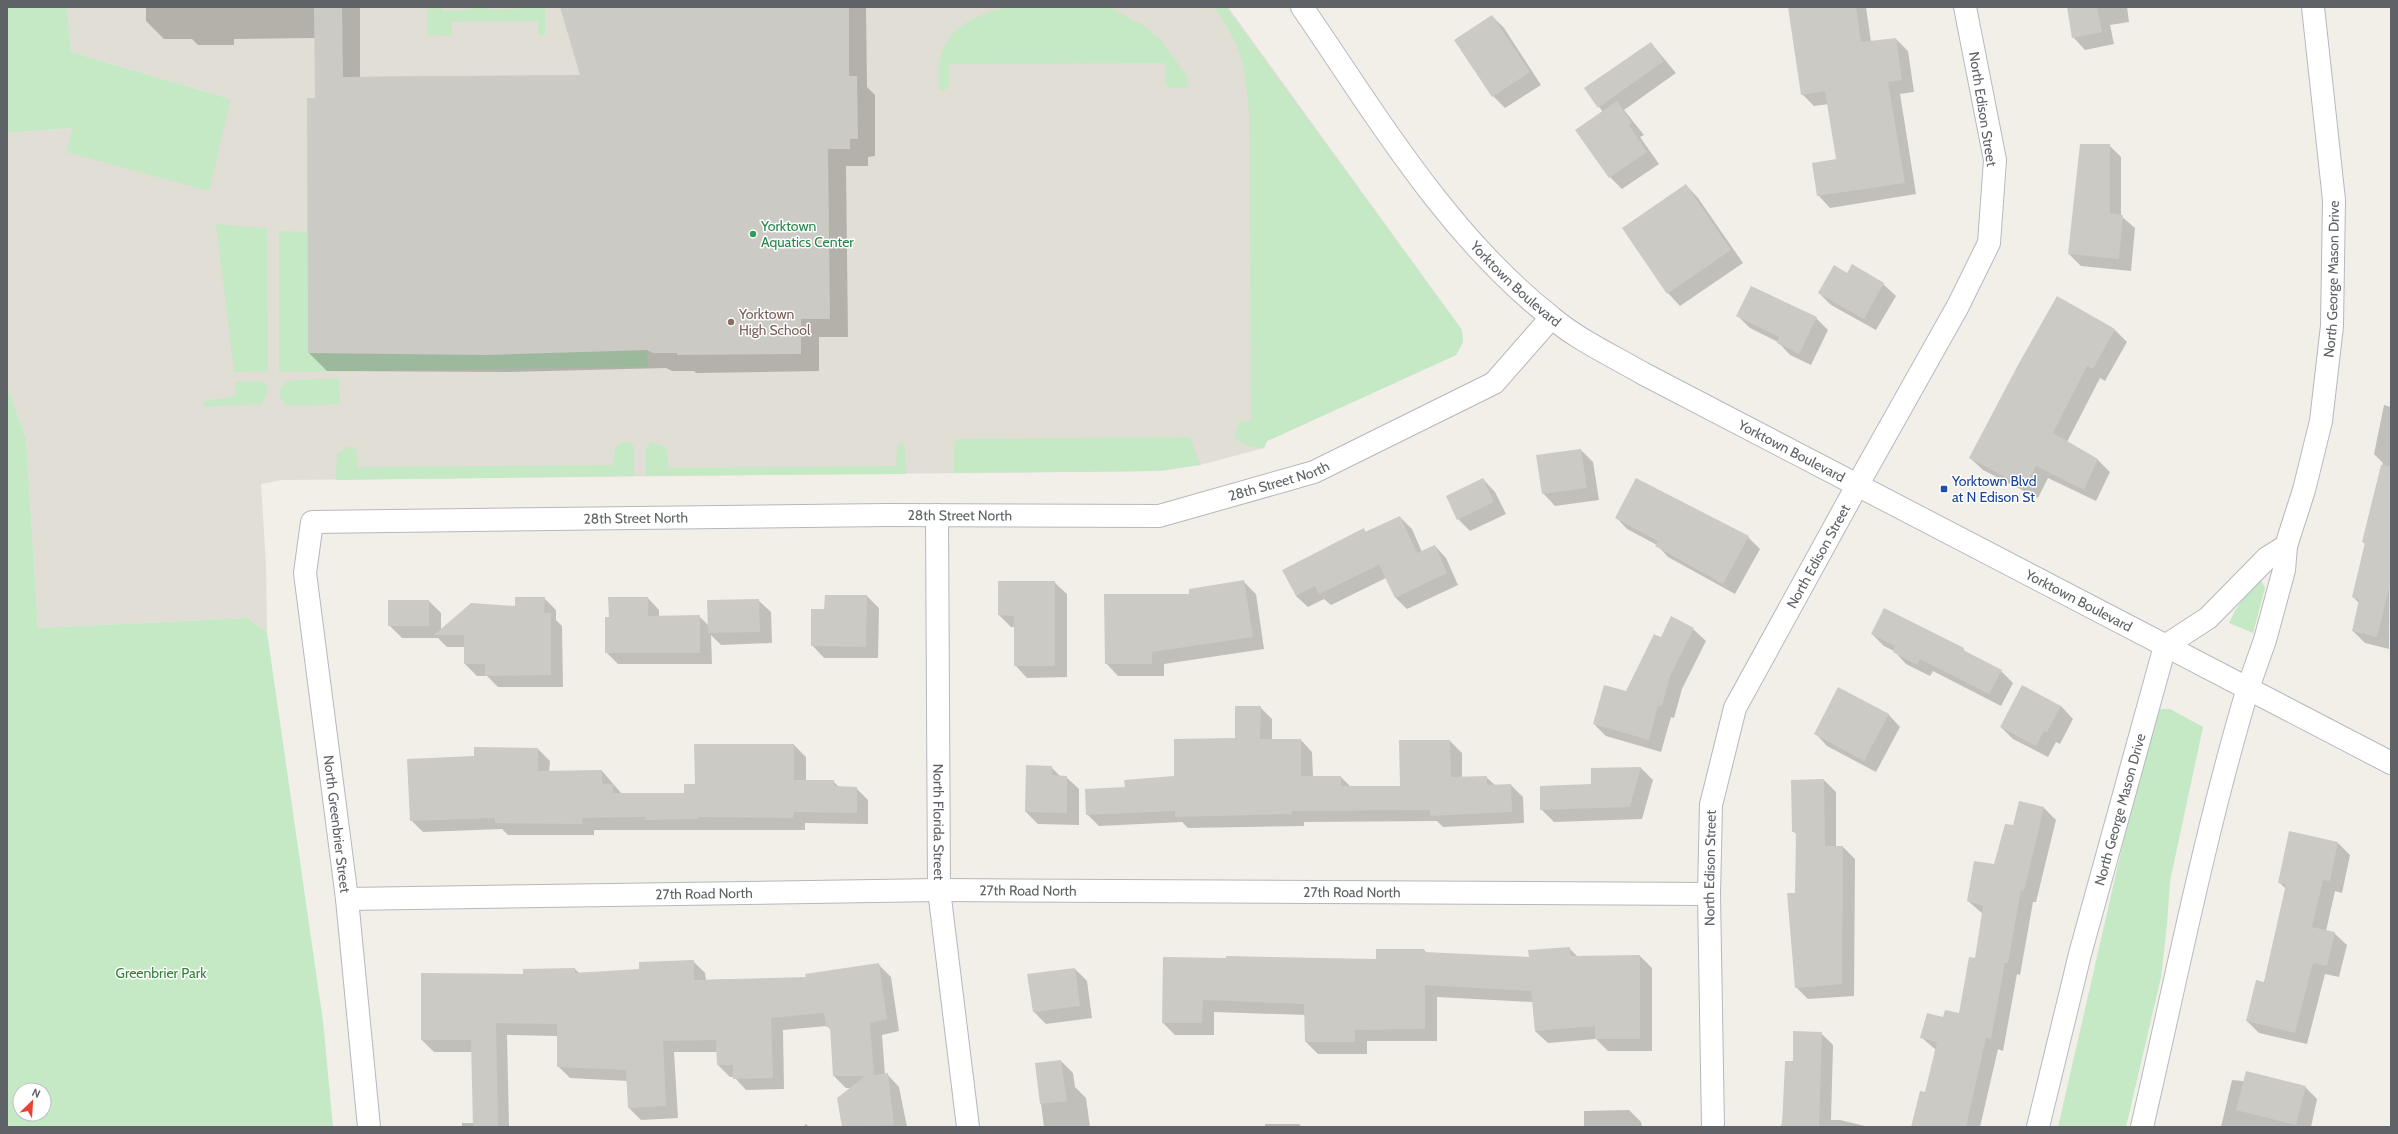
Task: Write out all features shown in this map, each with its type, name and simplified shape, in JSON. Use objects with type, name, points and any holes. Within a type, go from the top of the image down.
[{"type":"street","name":"Yorktown Boulevard","points":[[1302,7],[1420,178],[1477,250],[1551,318],[1644,374],[1858,484],[2391,763]]},
{"type":"street","name":"North Edison Street","points":[[1713,1127],[1709,894],[1711,805],[1735,708],[1958,306],[1989,243],[1995,160],[1965,7]]},
{"type":"street","name":"North George Mason Drive","points":[[2142,1127],[2181,958],[2199,870],[2248,688],[2265,640],[2284,570],[2286,546],[2304,490],[2321,421],[2332,326],[2334,200],[2313,7]]},
{"type":"street","name":"28th Street North","points":[[312,522],[937,515],[1159,516],[1314,472],[1494,383],[1551,318]]},
{"type":"street","name":"North Florida Street","points":[[937,515],[939,890],[968,1127]]},
{"type":"street","name":"North Greenbrier Street","points":[[312,522],[305,573],[347,899],[369,1127]]},
{"type":"street","points":[[2165,646],[2208,618],[2257,568],[2286,546]]},
{"type":"street","name":"North George Mason Drive","points":[[2038,1127],[2080,954],[2165,646]]},
{"type":"street","name":"27th Road North","points":[[347,899],[939,890],[1709,894]]},
{"type":"shaded area","name":"Yorktown High School","points":[[67,7],[1228,7],[1462,330],[1463,342],[1456,355],[1267,441],[1264,448],[1200,465],[1161,471],[282,480],[261,484],[266,564],[267,632],[248,618],[38,628],[26,438],[7,386],[7,133],[74,128],[66,152],[231,99],[71,52]]},
{"type":"green space","points":[[7,7],[67,7],[71,52],[231,99],[209,191],[66,152],[73,128],[7,133]]},
{"type":"green space","points":[[427,7],[442,7],[442,11],[470,10],[471,7],[486,7],[487,10],[545,7],[545,35],[538,35],[538,21],[452,22],[452,36],[427,35]]},
{"type":"green space","points":[[1007,7],[1108,7],[1143,25],[1159,38],[1186,74],[1189,84],[1186,88],[1169,88],[1166,84],[1165,63],[949,64],[949,87],[943,91],[939,89],[941,56],[946,43],[954,33],[964,24],[976,17]]},
{"type":"green space","points":[[1213,7],[1226,7],[1462,330],[1463,342],[1456,355],[1267,441],[1264,448],[1248,446],[1234,438],[1239,422],[1251,420],[1249,113],[1244,70],[1236,44],[1230,32]]},
{"type":"green space","points":[[216,224],[267,228],[268,371],[234,372]]},
{"type":"green space","points":[[279,231],[307,232],[308,353],[647,350],[648,367],[279,372]]},
{"type":"green space","points":[[339,378],[340,404],[287,406],[280,397],[280,389],[287,381]]},
{"type":"green space","points":[[260,381],[268,388],[267,394],[261,404],[203,407],[203,403],[206,401],[236,396],[235,382]]},
{"type":"green space","name":"Greenbrier Park","points":[[7,386],[26,438],[38,628],[248,618],[267,632],[323,1021],[333,1127],[7,1127]]},
{"type":"green space","points":[[1190,437],[1200,465],[1154,471],[954,473],[954,442],[958,439]]},
{"type":"green space","points":[[630,442],[634,447],[634,476],[336,480],[337,455],[348,446],[356,448],[358,467],[613,465],[615,447],[621,443]]},
{"type":"green space","points":[[651,442],[666,447],[669,468],[896,466],[897,447],[901,442],[905,448],[906,474],[646,476],[646,447]]},
{"type":"green space","points":[[2261,580],[2265,588],[2253,633],[2229,623],[2242,600]]},
{"type":"green space","points":[[2157,709],[2170,709],[2203,727],[2170,881],[2161,977],[2126,1127],[2058,1127],[2135,791]]},
{"type":"building","name":"Yorktown High School","points":[[314,7],[342,7],[343,77],[580,75],[560,7],[849,7],[849,76],[857,76],[858,139],[850,139],[850,149],[828,149],[830,319],[801,319],[801,354],[677,355],[677,353],[653,353],[647,350],[486,355],[308,353],[307,98],[315,98]]},
{"type":"building","points":[[1788,7],[1856,7],[1861,42],[1896,38],[1902,80],[1888,82],[1905,183],[1817,196],[1812,163],[1836,159],[1825,91],[1801,95]]},
{"type":"building","points":[[2067,7],[2097,7],[2102,32],[2072,38]]},
{"type":"building","points":[[1492,15],[1530,72],[1492,97],[1454,40]]},
{"type":"building","points":[[1651,42],[1664,61],[1598,108],[1584,88]]},
{"type":"building","points":[[1617,101],[1632,123],[1629,125],[1647,152],[1609,178],[1575,130]]},
{"type":"building","points":[[2080,144],[2110,144],[2110,213],[2123,215],[2119,259],[2068,254]]},
{"type":"building","points":[[1686,184],[1731,250],[1667,294],[1622,228]]},
{"type":"building","points":[[1852,264],[1884,283],[1864,319],[1818,293],[1834,265],[1847,273]]},
{"type":"building","points":[[1751,286],[1817,317],[1799,354],[1777,343],[1779,337],[1736,316]]},
{"type":"building","points":[[2057,296],[2115,329],[2093,369],[2087,366],[2053,433],[2098,459],[2084,490],[2036,466],[2025,487],[1969,458],[2018,365]]},
{"type":"building","points":[[1581,449],[1587,488],[1542,494],[1536,455]]},
{"type":"building","points":[[2381,465],[2391,466],[2391,580],[2377,637],[2352,631],[2359,600],[2352,597],[2365,543],[2362,542]]},
{"type":"building","points":[[1483,478],[1494,502],[1457,520],[1446,496]]},
{"type":"building","points":[[1636,478],[1749,536],[1723,584],[1655,546],[1658,541],[1615,518]]},
{"type":"building","points":[[1400,516],[1417,553],[1435,545],[1447,573],[1395,598],[1379,565],[1319,594],[1315,586],[1296,596],[1282,570],[1364,528],[1365,532]]},
{"type":"building","points":[[1244,580],[1253,637],[1152,652],[1152,664],[1105,664],[1104,594],[1189,594],[1189,589]]},
{"type":"building","points":[[998,581],[1055,581],[1055,666],[1014,666],[1014,616],[998,615]]},
{"type":"building","points":[[825,595],[867,595],[866,647],[811,646],[811,609],[824,609]]},
{"type":"building","points":[[515,597],[545,597],[544,613],[551,613],[551,675],[485,676],[485,664],[464,664],[464,635],[434,635],[471,603],[515,606]]},
{"type":"building","points":[[608,597],[648,597],[648,616],[700,615],[700,653],[605,653],[605,617],[609,617]]},
{"type":"building","points":[[759,599],[760,632],[708,633],[707,600]]},
{"type":"building","points":[[388,600],[429,600],[429,626],[388,626]]},
{"type":"building","points":[[1884,608],[1964,648],[1963,650],[2002,670],[1989,694],[1920,659],[1917,665],[1893,652],[1895,646],[1871,634]]},
{"type":"building","points":[[1671,616],[1694,628],[1670,676],[1662,706],[1658,706],[1649,740],[1593,724],[1604,685],[1626,691],[1654,634],[1661,637]]},
{"type":"building","points":[[2022,685],[2061,706],[2047,732],[2044,731],[2036,746],[2000,727]]},
{"type":"building","points":[[1838,687],[1889,714],[1864,761],[1814,734]]},
{"type":"building","points":[[1235,706],[1261,706],[1260,739],[1301,739],[1301,776],[1341,776],[1341,786],[1400,786],[1399,740],[1450,740],[1451,777],[1487,776],[1487,785],[1511,784],[1512,812],[1430,816],[1430,810],[1292,811],[1292,814],[1175,817],[1175,811],[1086,815],[1085,789],[1125,787],[1124,780],[1174,776],[1174,739],[1235,738]]},
{"type":"building","points":[[694,744],[794,744],[794,780],[834,780],[834,786],[857,787],[857,813],[794,812],[793,818],[698,817],[698,819],[645,820],[645,817],[582,818],[582,824],[495,823],[495,818],[410,821],[407,759],[474,756],[474,747],[538,748],[538,771],[602,770],[602,784],[613,784],[613,793],[684,793],[684,784],[695,784]]},
{"type":"building","points":[[1026,765],[1052,766],[1052,775],[1067,776],[1067,813],[1025,812]]},
{"type":"building","points":[[1641,767],[1630,807],[1540,810],[1540,786],[1591,784],[1591,768]]},
{"type":"building","points":[[1824,779],[1825,846],[1843,846],[1842,984],[1795,988],[1787,893],[1795,893],[1796,832],[1792,832],[1791,780]]},
{"type":"building","points":[[2019,801],[2044,807],[2024,891],[2021,890],[2008,963],[2005,963],[1991,1039],[1986,1038],[1966,1127],[1911,1127],[1920,1091],[1925,1092],[1937,1042],[1920,1038],[1927,1013],[1943,1017],[1945,1010],[1959,1013],[1969,957],[1975,958],[1983,906],[1967,901],[1974,861],[1994,864],[2005,824],[2013,825]]},
{"type":"building","points":[[2289,831],[2338,842],[2330,881],[2323,880],[2312,927],[2335,932],[2327,966],[2313,963],[2295,1033],[2246,1021],[2256,980],[2264,982],[2286,884],[2278,883]]},
{"type":"building","points":[[1570,947],[1571,956],[1640,955],[1640,1039],[1595,1039],[1595,1026],[1535,1031],[1531,991],[1425,985],[1425,1029],[1355,1030],[1355,1042],[1305,1042],[1304,1004],[1203,1000],[1202,1023],[1162,1023],[1163,957],[1226,958],[1226,956],[1376,959],[1376,949],[1424,949],[1424,952],[1529,957],[1528,950]]},
{"type":"building","points":[[694,960],[694,980],[806,977],[805,974],[879,963],[887,1019],[870,1023],[874,1075],[888,1073],[894,1125],[842,1127],[837,1098],[865,1076],[833,1076],[830,1027],[826,1027],[824,1013],[771,1018],[773,1078],[733,1079],[733,1065],[717,1065],[716,1040],[663,1041],[666,1106],[628,1108],[626,1070],[557,1067],[557,1024],[496,1023],[498,1127],[473,1127],[471,1040],[421,1040],[421,973],[523,974],[523,969],[575,968],[575,973],[639,969],[639,962]]},
{"type":"building","points":[[1075,968],[1080,1006],[1033,1012],[1027,974]]},
{"type":"building","points":[[1793,1031],[1822,1032],[1819,1127],[1782,1127],[1785,1061],[1793,1061]]},
{"type":"building","points":[[1061,1060],[1067,1101],[1040,1104],[1035,1063]]},
{"type":"building","points":[[2246,1071],[2306,1086],[2296,1125],[2236,1110]]},
{"type":"place","name":"Yorktown Aquatics Center","points":[[753,234]]},
{"type":"place","name":"Yorktown High School","points":[[731,322]]},
{"type":"place","name":"Yorktown Blvd at N Edison St","points":[[1944,489]]}]
